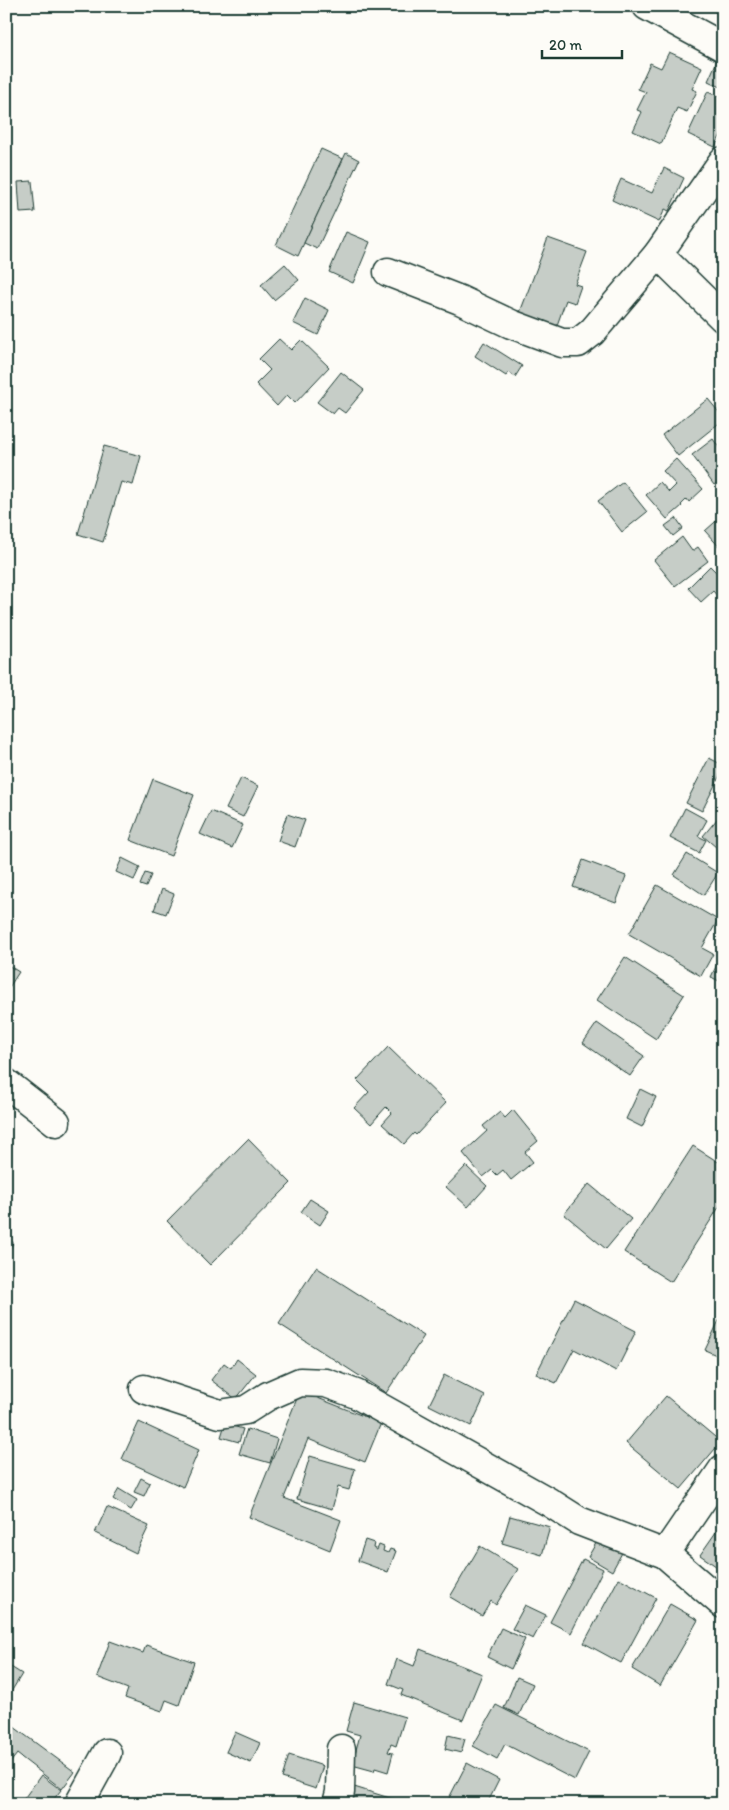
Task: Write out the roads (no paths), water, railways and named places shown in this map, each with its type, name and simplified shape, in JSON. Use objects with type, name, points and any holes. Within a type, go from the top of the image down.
[{"type":"street","points":[[647,6],[723,47]]},
{"type":"street","points":[[388,272],[460,300],[511,324],[562,342],[578,343],[592,332],[658,254],[723,161]]},
{"type":"street","points":[[658,254],[723,318]]},
{"type":"street","points":[[6,1083],[56,1122]]},
{"type":"street","points":[[144,1389],[220,1414],[246,1410],[268,1396],[300,1382],[326,1382],[356,1394],[579,1520],[665,1554],[723,1604]]},
{"type":"street","points":[[665,1554],[723,1469]]},
{"type":"street","points":[[337,1804],[340,1792],[341,1749]]},
{"type":"street","points":[[79,1804],[107,1753]]}]
